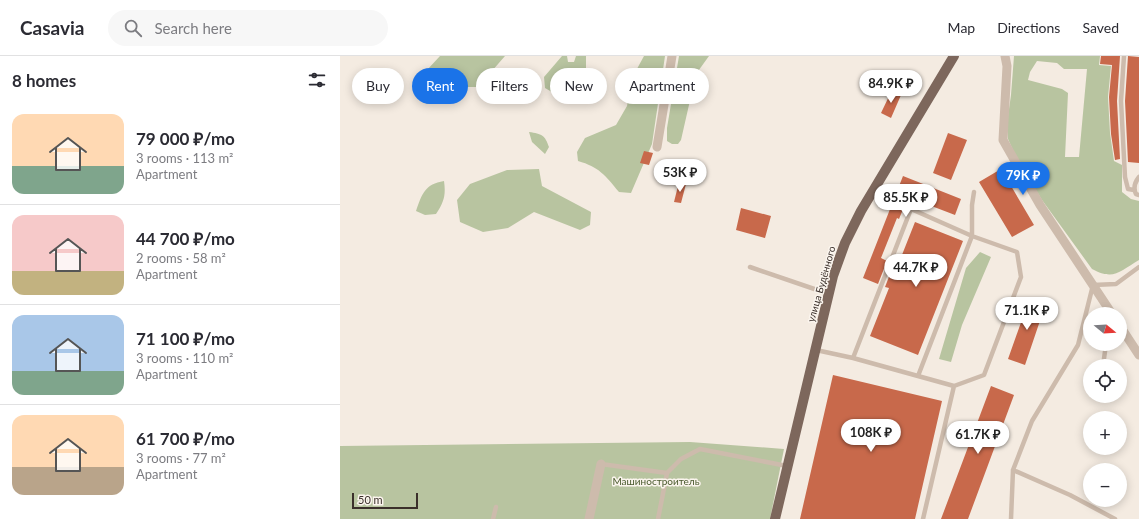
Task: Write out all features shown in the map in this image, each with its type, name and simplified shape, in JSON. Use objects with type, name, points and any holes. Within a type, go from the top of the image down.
[{"type":"main road","name":"улица Будённого","points":[[775,519],[833,276],[845,243],[861,211],[954,56]]},
{"type":"street","points":[[657,147],[672,56]]},
{"type":"street","points":[[1005,56],[1007,66],[1003,140],[1040,205],[1107,307]]},
{"type":"street","points":[[1127,337],[1139,355]]},
{"type":"street","points":[[589,519],[601,464]]},
{"type":"lane","points":[[1124,56],[1121,101],[1124,163],[1128,189],[1134,190],[1136,194],[1139,195]]},
{"type":"lane","points":[[1134,190],[1136,180],[1139,176]]},
{"type":"lane","points":[[918,376],[972,236],[972,205],[974,192]]},
{"type":"lane","points":[[815,350],[853,358],[954,386],[984,375],[1020,276],[1017,252],[972,236],[912,210],[853,358]]},
{"type":"lane","points":[[1011,519],[1013,470],[1032,421],[1078,345],[1093,285],[1116,284],[1139,267]]},
{"type":"lane","points":[[750,268],[829,294]]},
{"type":"lane","points":[[923,519],[954,386]]},
{"type":"lane","points":[[658,519],[668,473],[681,459],[700,450],[787,466]]},
{"type":"lane","points":[[601,464],[668,473]]},
{"type":"lane","points":[[1013,470],[1070,495],[1115,519]]},
{"type":"lane","points":[[493,519],[496,507]]},
{"type":"green space","points":[[440,56],[505,56],[495,68],[476,68],[476,87],[468,87],[468,68],[429,68]]},
{"type":"green space","points":[[562,56],[567,56],[568,62],[574,62],[576,56],[586,56],[586,68],[552,68]]},
{"type":"green space","points":[[644,56],[665,56],[663,68],[637,68]]},
{"type":"green space","points":[[679,56],[709,56],[700,68],[677,68]]},
{"type":"green space","points":[[1014,56],[1100,56],[1099,65],[1111,66],[1108,97],[1110,133],[1114,161],[1122,165],[1122,192],[1131,199],[1139,201],[1139,260],[1122,271],[1112,274],[1100,273],[1092,269],[1042,200],[1018,161],[1008,139],[1007,123]],"holes":[[[1037,61],[1057,63],[1064,69],[1087,69],[1079,157],[1065,157],[1068,93],[1062,89],[1028,80],[1030,72]]]},
{"type":"green space","points":[[550,70],[550,91],[545,88],[544,77]]},
{"type":"green space","points":[[627,104],[658,104],[652,144],[631,193],[619,192],[601,172],[585,163],[578,161],[577,152],[585,138],[616,125]]},
{"type":"green space","points":[[671,104],[689,104],[681,140],[678,144],[672,144],[667,141],[667,128]]},
{"type":"green space","points":[[529,132],[540,134],[546,140],[549,147],[545,154],[532,142]]},
{"type":"green space","points":[[539,169],[542,186],[591,212],[590,225],[580,230],[534,212],[508,228],[483,232],[460,222],[457,200],[470,184],[507,170]]},
{"type":"green space","points":[[444,181],[444,198],[436,214],[425,215],[416,211],[422,195],[428,187]]},
{"type":"green space","points":[[980,252],[991,257],[962,325],[951,362],[939,359],[966,268]]},
{"type":"green space","name":"Машиностроитель","points":[[690,442],[784,449],[770,519],[340,519],[340,446]]},
{"type":"building","points":[[1101,56],[1120,56],[1117,101],[1120,159],[1115,160],[1111,134],[1109,97],[1112,65],[1100,64]]},
{"type":"building","points":[[1128,56],[1139,57],[1139,163],[1128,162],[1125,101]]},
{"type":"building","points":[[892,90],[901,95],[891,118],[881,113]]},
{"type":"building","points":[[948,133],[967,140],[951,180],[933,173]]},
{"type":"building","points":[[644,151],[653,153],[649,165],[640,163]]},
{"type":"building","points":[[1001,169],[1034,225],[1012,237],[979,182]]},
{"type":"building","points":[[903,176],[961,199],[955,215],[908,197],[899,219],[897,218],[881,258],[887,261],[878,284],[863,278]]},
{"type":"building","points":[[679,182],[686,184],[681,203],[674,202]]},
{"type":"building","points":[[741,208],[771,216],[765,238],[736,230]]},
{"type":"building","points":[[915,222],[963,241],[918,355],[870,336],[889,288],[885,287],[894,264],[898,265]]},
{"type":"building","points":[[1030,297],[1046,303],[1025,365],[1008,359]]},
{"type":"building","points":[[833,375],[942,401],[915,519],[800,519]]},
{"type":"building","points":[[991,386],[1014,395],[968,519],[941,519]]}]
